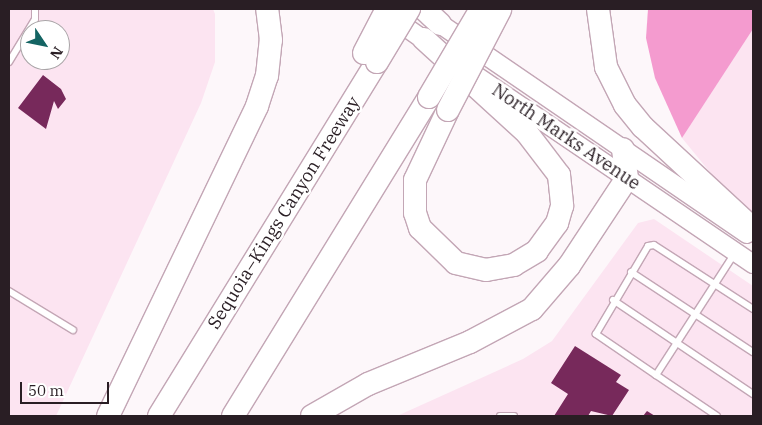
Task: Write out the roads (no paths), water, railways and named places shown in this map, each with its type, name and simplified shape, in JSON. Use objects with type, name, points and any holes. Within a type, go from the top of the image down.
[{"type":"highway","points":[[108,416],[253,115],[267,76],[271,40],[267,9]]},
{"type":"highway","points":[[371,57],[387,9]]},
{"type":"highway","name":"Sequoia–Kings Canyon Freeway","points":[[159,416],[230,300],[371,57],[409,9]]},
{"type":"highway","points":[[424,9],[440,24]]},
{"type":"highway","points":[[424,39],[528,133],[559,175],[562,206],[557,223],[537,251],[514,265],[486,270],[456,263],[420,228],[415,213],[415,180],[448,110],[493,9]]},
{"type":"highway","points":[[233,416],[429,97],[493,9]]},
{"type":"highway","points":[[598,9],[606,67],[625,105],[643,127],[753,229]]},
{"type":"highway","points":[[312,416],[368,384],[477,338],[532,309],[569,266],[627,178],[622,149]]},
{"type":"main road","name":"North Marks Avenue","points":[[379,9],[753,264]]},
{"type":"main road","name":"North Marks Avenue","points":[[418,9],[753,238]]},
{"type":"main road","points":[[683,217],[718,229],[753,253]]},
{"type":"lane","points":[[9,62],[35,19],[35,9]]},
{"type":"lane","points":[[718,416],[596,334],[613,300],[631,272],[648,246],[654,245],[753,309]]},
{"type":"lane","points":[[656,375],[735,252]]},
{"type":"lane","points":[[631,272],[753,352]]},
{"type":"lane","points":[[9,290],[72,330]]},
{"type":"lane","points":[[613,300],[753,394]]},
{"type":"lane","points":[[500,416],[512,416]]}]
